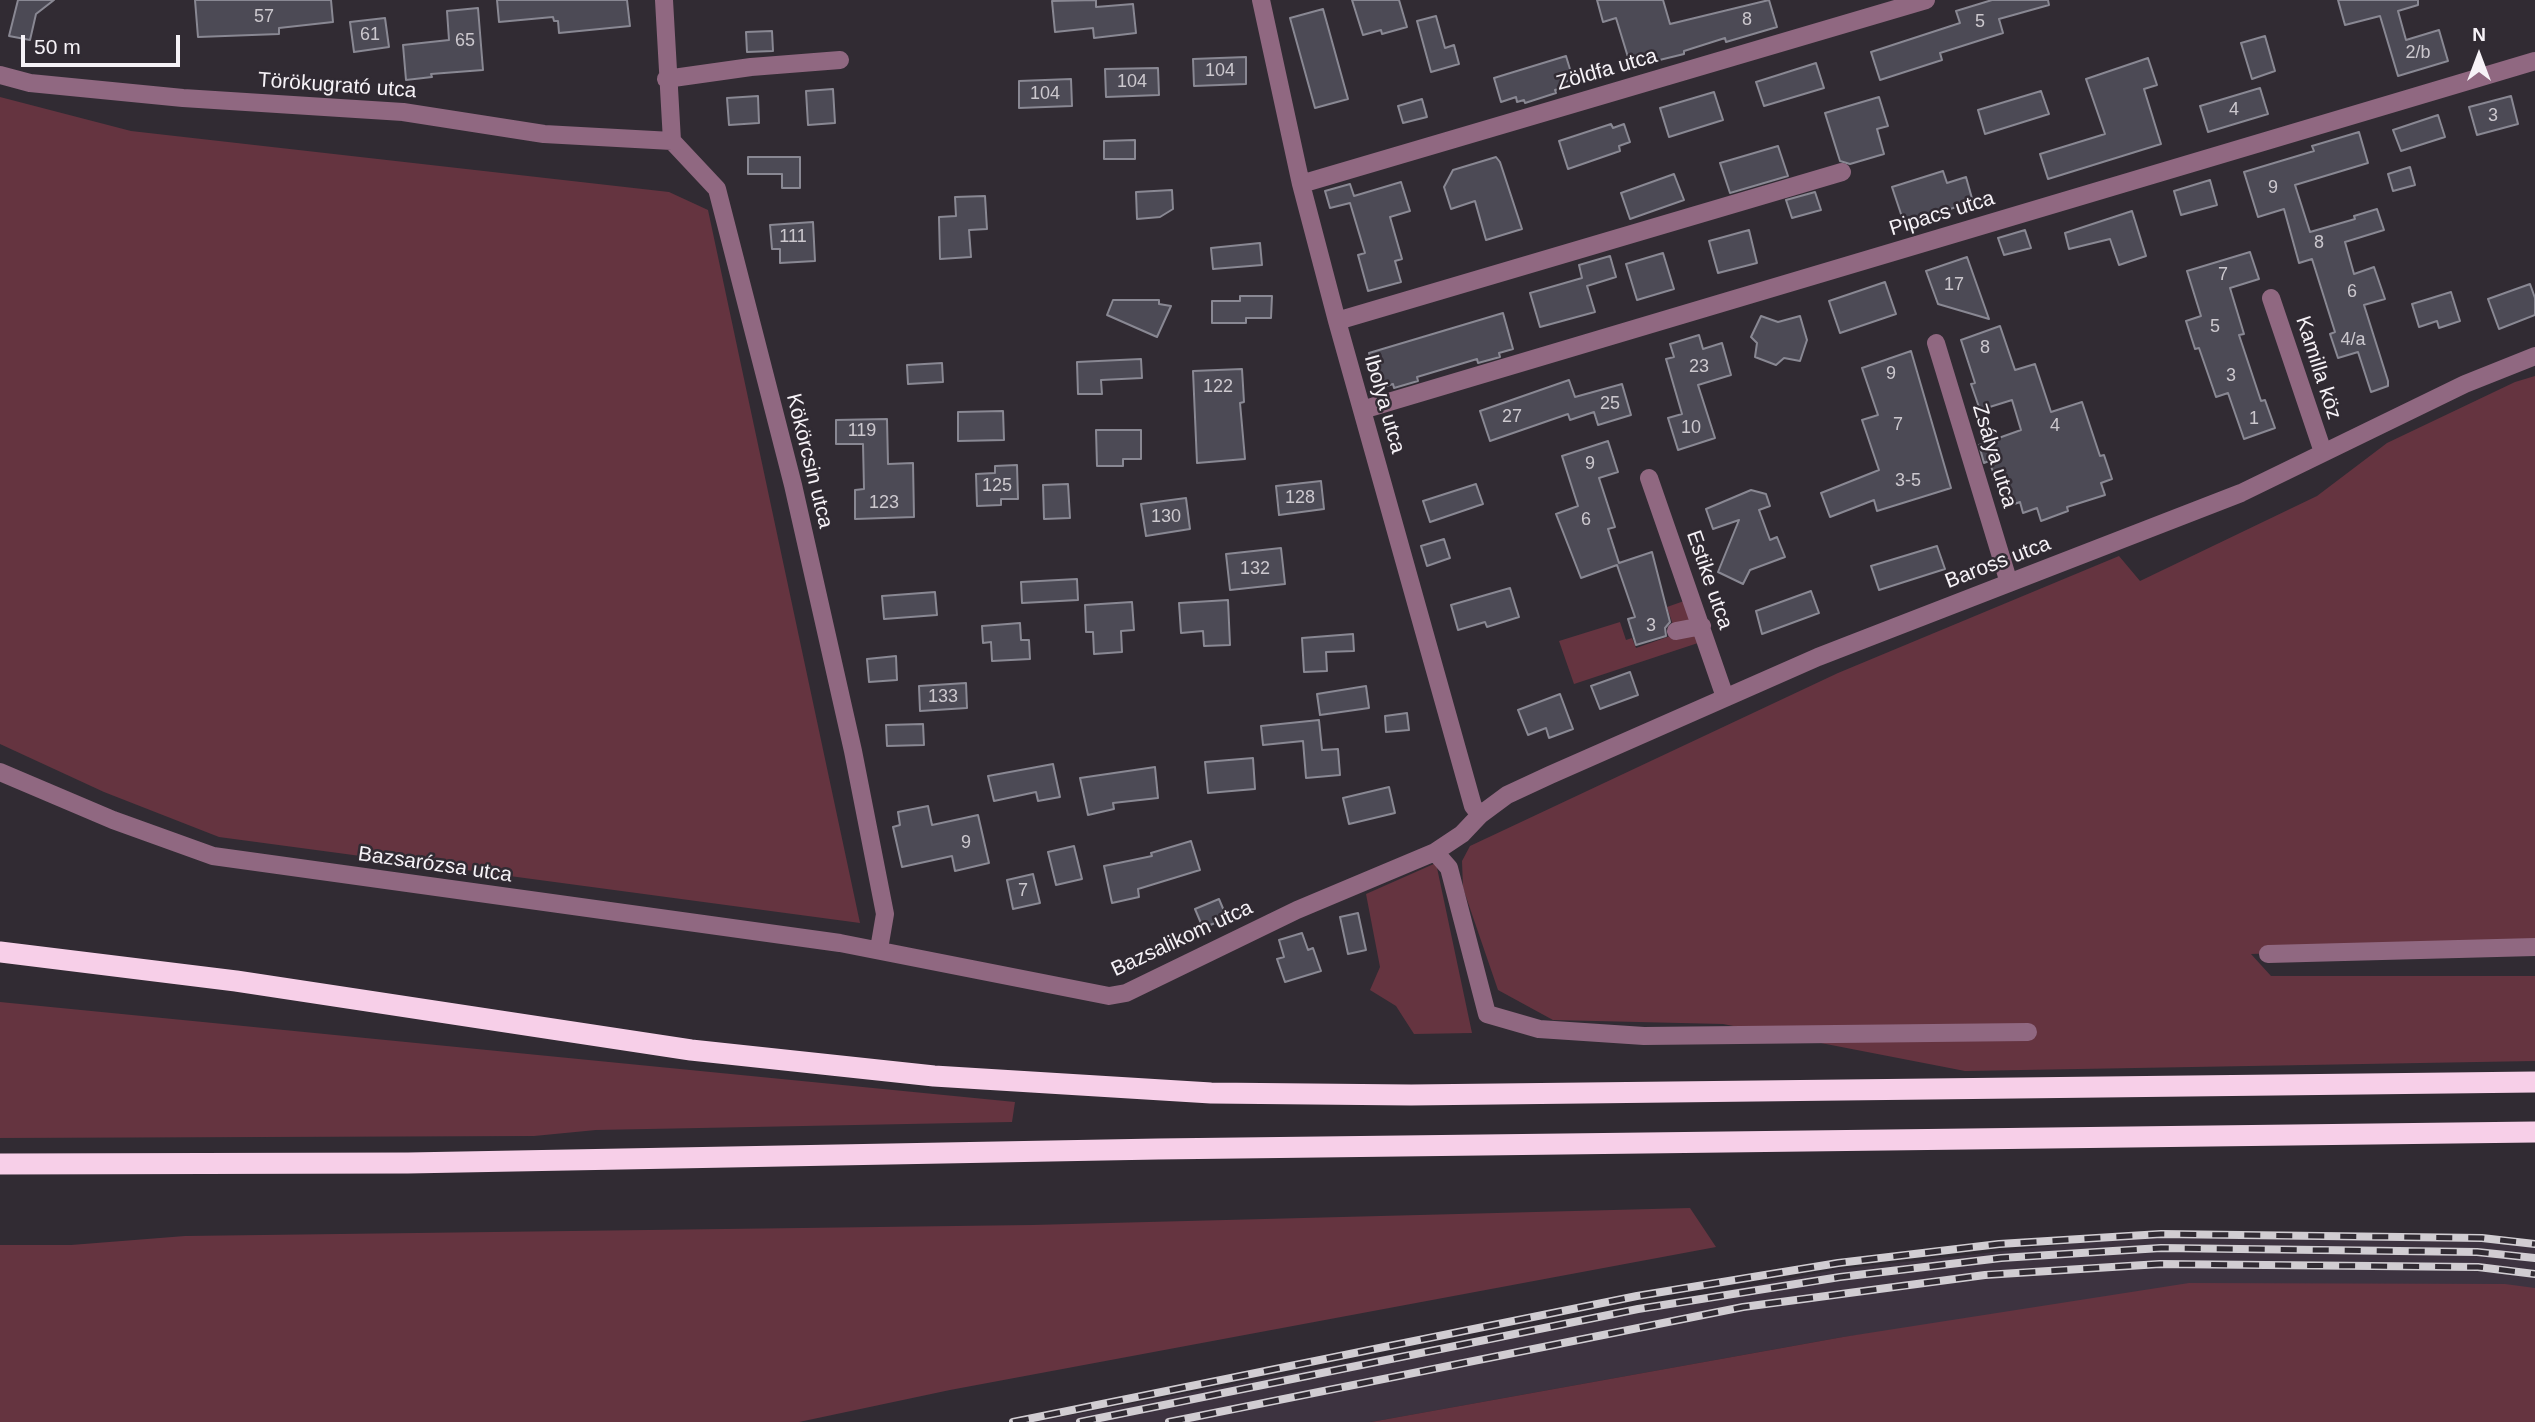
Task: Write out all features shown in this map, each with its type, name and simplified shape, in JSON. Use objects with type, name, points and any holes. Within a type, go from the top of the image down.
[{"type":"highway","points":[[0,952],[236,981],[691,1050],[934,1076],[1211,1093],[1411,1095],[2535,1082]]},
{"type":"highway","points":[[0,1164],[422,1163],[1144,1149],[2535,1132]]},
{"type":"street","points":[[664,0],[666,79],[672,141]]},
{"type":"street","name":"Ibolya utca","points":[[1261,0],[1301,184],[1337,321],[1473,806],[1480,814]]},
{"type":"street","name":"Zöldfa utca","points":[[1301,184],[1927,0]]},
{"type":"street","points":[[666,79],[751,67],[840,60]]},
{"type":"street","name":"Pipacs utca","points":[[1362,410],[2535,61]]},
{"type":"street","name":"Törökugrató utca","points":[[0,75],[30,83],[183,98],[404,112],[544,134],[672,141]]},
{"type":"street","name":"Kökörcsin utca","points":[[672,141],[717,188],[793,485],[853,751],[885,914],[879,949]]},
{"type":"street","points":[[1337,321],[1842,172]]},
{"type":"street","name":"Kamilla köz","points":[[2272,298],[2323,452]]},
{"type":"street","name":"Zsálya utca","points":[[1936,343],[2009,583]]},
{"type":"street","name":"Baross utca","points":[[1480,814],[1507,796],[1725,697],[2241,493],[2465,384],[2535,356]]},
{"type":"street","name":"Estike utca","points":[[1649,478],[1725,697]]},
{"type":"street","points":[[1676,631],[1702,626]]},
{"type":"street","name":"Bazsarózsa utca","points":[[0,772],[113,820],[213,856],[879,949]]},
{"type":"street","name":"Bazsalikom utca","points":[[879,949],[1109,996],[1126,993],[1297,910],[1435,852],[1462,834],[1480,814]]},
{"type":"street","points":[[1435,852],[1450,868],[1487,1014],[1539,1029],[1644,1036],[2028,1032]]},
{"type":"street","points":[[2268,954],[2535,947]]},
{"type":"shaded area","points":[[0,97],[131,131],[669,192],[708,210],[860,923],[219,837],[104,792],[0,744]]},
{"type":"shaded area","points":[[2535,376],[2535,944],[2251,954],[2271,976],[2535,976],[2535,1061],[1965,1071],[1723,1024],[1553,1020],[1498,990],[1463,888],[1462,861],[1470,846],[1838,673],[2119,556],[2140,581],[2317,496],[2387,443],[2515,382]]},
{"type":"shaded area","points":[[1684,601],[1698,643],[1574,684],[1559,641],[1620,622],[1626,640],[1632,638],[1636,648],[1676,634],[1667,607]]},
{"type":"shaded area","points":[[1436,863],[1472,1033],[1414,1034],[1396,1006],[1370,990],[1380,967],[1366,894]]},
{"type":"shaded area","points":[[0,1002],[1015,1102],[1012,1122],[596,1130],[534,1136],[0,1138]]},
{"type":"shaded area","points":[[1690,1208],[1716,1247],[950,1390],[799,1422],[0,1422],[0,1245],[71,1245],[185,1236],[1032,1225]]},
{"type":"shaded area","points":[[2159,1234],[2482,1235],[2535,1241],[2535,1304],[2160,1298],[1843,1337],[1371,1422],[1035,1422],[1839,1269]]},
{"type":"shaded area","points":[[2189,1283],[2505,1284],[2535,1288],[2535,1422],[1371,1422],[1843,1337]]},
{"type":"building","points":[[18,0],[54,0],[36,14],[30,40],[9,36]]},
{"type":"building","points":[[195,0],[331,0],[333,22],[279,28],[279,34],[198,37]]},
{"type":"building","points":[[497,0],[627,0],[630,26],[559,33],[558,21],[554,21],[553,17],[499,22]]},
{"type":"building","points":[[1096,0],[1096,7],[1133,4],[1136,33],[1094,38],[1093,28],[1055,32],[1052,1]]},
{"type":"building","points":[[1352,0],[1399,0],[1407,27],[1382,34],[1381,30],[1363,35]]},
{"type":"building","points":[[1597,0],[1663,0],[1670,24],[1769,0],[1777,27],[1726,42],[1725,38],[1684,51],[1684,54],[1631,67],[1616,18],[1603,22]]},
{"type":"building","points":[[1992,0],[2048,0],[2049,5],[1999,19],[2003,33],[1940,53],[1942,60],[1880,80],[1871,52],[1960,23],[1956,11]]},
{"type":"building","points":[[2338,0],[2418,0],[2418,5],[2398,11],[2406,40],[2439,30],[2448,61],[2398,76],[2380,16],[2345,25]]},
{"type":"building","points":[[478,8],[483,70],[431,74],[432,77],[406,80],[403,45],[449,40],[447,11]]},
{"type":"building","points":[[1323,9],[1348,99],[1315,108],[1290,18]]},
{"type":"building","points":[[1436,16],[1445,48],[1454,45],[1459,64],[1431,72],[1417,21]]},
{"type":"building","points":[[385,18],[389,47],[354,52],[350,22]]},
{"type":"building","points":[[772,31],[773,51],[747,52],[746,32]]},
{"type":"building","points":[[2265,36],[2275,71],[2252,79],[2241,43]]},
{"type":"building","points":[[1566,56],[1573,79],[1562,83],[1564,87],[1555,90],[1556,93],[1525,103],[1524,100],[1517,102],[1516,97],[1501,102],[1494,78]]},
{"type":"building","points":[[1246,57],[1246,84],[1194,86],[1193,59]]},
{"type":"building","points":[[2148,58],[2157,85],[2144,89],[2161,144],[2048,179],[2040,154],[2105,134],[2086,79]]},
{"type":"building","points":[[1816,63],[1824,88],[1764,106],[1756,82]]},
{"type":"building","points":[[1158,68],[1159,95],[1106,97],[1105,69]]},
{"type":"building","points":[[1071,79],[1072,106],[1019,108],[1019,81]]},
{"type":"building","points":[[2260,88],[2268,114],[2208,132],[2200,106]]},
{"type":"building","points":[[833,89],[835,123],[808,125],[806,91]]},
{"type":"building","points":[[2041,91],[2049,114],[1985,134],[1978,110]]},
{"type":"building","points":[[1714,92],[1723,120],[1669,137],[1660,108]]},
{"type":"building","points":[[758,96],[759,123],[729,125],[727,98]]},
{"type":"building","points":[[2511,96],[2518,124],[2477,135],[2469,107]]},
{"type":"building","points":[[1879,97],[1888,126],[1877,129],[1884,154],[1850,164],[1840,161],[1825,113]]},
{"type":"building","points":[[1422,99],[1427,117],[1403,123],[1398,106]]},
{"type":"building","points":[[2438,115],[2445,137],[2401,151],[2393,130]]},
{"type":"building","points":[[1611,124],[1613,128],[1624,124],[1630,142],[1619,146],[1620,151],[1568,169],[1559,141]]},
{"type":"building","points":[[2359,132],[2368,163],[2295,185],[2310,232],[2355,219],[2354,216],[2377,209],[2384,230],[2345,242],[2354,274],[2374,267],[2385,299],[2364,305],[2388,381],[2388,386],[2371,392],[2358,352],[2338,358],[2330,334],[2335,332],[2312,259],[2299,263],[2284,209],[2258,217],[2244,172],[2314,151],[2312,146]]},
{"type":"building","points":[[1135,140],[1135,159],[1104,159],[1104,141]]},
{"type":"building","points":[[1778,146],[1788,176],[1730,193],[1720,163]]},
{"type":"building","points":[[748,157],[800,157],[800,188],[782,188],[782,174],[748,174]]},
{"type":"building","points":[[1496,157],[1522,229],[1486,240],[1475,201],[1451,209],[1444,187],[1453,170]]},
{"type":"building","points":[[2410,167],[2415,185],[2393,191],[2388,174]]},
{"type":"building","points":[[1943,171],[1947,183],[1966,177],[1973,202],[1904,223],[1892,187]]},
{"type":"building","points":[[1674,174],[1684,200],[1630,219],[1621,193]]},
{"type":"building","points":[[2210,180],[2217,205],[2181,215],[2174,191]]},
{"type":"building","points":[[1401,182],[1410,211],[1390,217],[1402,259],[1395,261],[1401,282],[1368,291],[1358,255],[1365,253],[1350,203],[1330,208],[1325,191],[1350,184],[1354,196]]},
{"type":"building","points":[[1172,190],[1173,209],[1160,217],[1137,219],[1136,192]]},
{"type":"building","points":[[1815,192],[1821,210],[1792,218],[1786,200]]},
{"type":"building","points":[[985,196],[987,229],[969,230],[971,257],[940,259],[939,217],[956,216],[955,197]]},
{"type":"building","points":[[2132,211],[2146,256],[2119,265],[2110,239],[2069,249],[2065,233]]},
{"type":"building","points":[[813,222],[815,261],[780,263],[780,249],[772,249],[770,225]]},
{"type":"building","points":[[1749,230],[1757,263],[1718,273],[1709,241]]},
{"type":"building","points":[[2025,230],[2031,248],[2004,255],[1998,238]]},
{"type":"building","points":[[1260,243],[1262,265],[1213,269],[1211,248]]},
{"type":"building","points":[[2250,252],[2259,279],[2230,288],[2244,334],[2239,335],[2261,401],[2265,400],[2275,428],[2244,439],[2228,393],[2216,397],[2199,348],[2195,349],[2186,321],[2201,316],[2187,271]]},
{"type":"building","points":[[1663,253],[1674,289],[1637,300],[1626,264]]},
{"type":"building","points":[[1610,256],[1616,277],[1587,286],[1595,312],[1540,327],[1530,293],[1582,278],[1579,265]]},
{"type":"building","points":[[1967,257],[1989,319],[1938,304],[1926,271]]},
{"type":"building","points":[[1885,282],[1896,314],[1840,333],[1829,301]]},
{"type":"building","points":[[2530,284],[2535,298],[2535,315],[2499,329],[2488,299]]},
{"type":"building","points":[[2451,292],[2460,321],[2439,328],[2437,321],[2419,327],[2412,304]]},
{"type":"building","points":[[1240,296],[1272,296],[1271,318],[1246,318],[1246,323],[1212,323],[1212,301],[1240,301]]},
{"type":"building","points":[[1113,300],[1159,300],[1159,304],[1171,306],[1157,337],[1107,315]]},
{"type":"building","points":[[1503,313],[1513,349],[1499,353],[1500,357],[1478,363],[1477,359],[1417,377],[1418,381],[1394,388],[1393,384],[1380,388],[1369,353]]},
{"type":"building","points":[[1761,316],[1778,322],[1800,316],[1807,340],[1800,361],[1784,358],[1776,365],[1755,357],[1757,343],[1751,337]]},
{"type":"building","points":[[2000,326],[2015,370],[2035,364],[2051,412],[2082,402],[2100,456],[2104,455],[2112,479],[2101,483],[2105,495],[2067,507],[2068,511],[2041,521],[2037,508],[2023,513],[2020,502],[2006,507],[1989,461],[1984,463],[1979,445],[2021,430],[2012,400],[1980,410],[1971,384],[1975,383],[1961,340]]},
{"type":"building","points":[[1699,335],[1703,349],[1722,343],[1731,375],[1698,385],[1715,438],[1678,450],[1668,418],[1682,414],[1666,359],[1674,357],[1670,344]]},
{"type":"building","points":[[1911,351],[1951,488],[1877,511],[1874,500],[1830,517],[1821,493],[1879,470],[1862,420],[1878,415],[1862,368]]},
{"type":"building","points":[[1141,359],[1142,378],[1101,380],[1102,394],[1078,394],[1077,362]]},
{"type":"building","points":[[942,363],[943,382],[908,384],[907,365]]},
{"type":"building","points":[[1242,369],[1244,402],[1240,403],[1245,459],[1197,463],[1193,371]]},
{"type":"building","points":[[1569,380],[1575,397],[1622,384],[1631,415],[1598,425],[1594,412],[1570,420],[1568,414],[1490,441],[1480,411]]},
{"type":"building","points":[[1003,411],[1004,440],[958,441],[958,412]]},
{"type":"building","points":[[887,419],[888,464],[913,463],[914,517],[855,519],[855,490],[864,489],[863,444],[836,444],[836,420]]},
{"type":"building","points":[[1096,430],[1141,430],[1141,459],[1123,459],[1123,466],[1097,466]]},
{"type":"building","points":[[1608,441],[1618,472],[1599,478],[1615,527],[1608,529],[1619,563],[1652,552],[1670,622],[1665,628],[1666,636],[1636,645],[1628,619],[1635,617],[1617,565],[1581,578],[1556,514],[1578,506],[1562,456]]},
{"type":"building","points":[[1017,465],[1018,499],[1001,499],[1001,505],[977,506],[976,474],[995,473],[995,466]]},
{"type":"building","points":[[1321,481],[1324,509],[1279,515],[1276,486]]},
{"type":"building","points":[[1068,484],[1070,518],[1044,519],[1043,485]]},
{"type":"building","points":[[1476,484],[1483,504],[1430,522],[1423,501]]},
{"type":"building","points":[[1751,490],[1766,494],[1770,506],[1759,510],[1770,540],[1777,537],[1785,557],[1750,570],[1743,584],[1718,572],[1739,520],[1713,529],[1706,509]]},
{"type":"building","points":[[1186,498],[1190,529],[1146,536],[1141,504]]},
{"type":"building","points":[[1444,539],[1450,558],[1427,566],[1421,546]]},
{"type":"building","points":[[1937,546],[1945,569],[1879,590],[1871,566]]},
{"type":"building","points":[[1281,548],[1285,584],[1230,590],[1226,554]]},
{"type":"building","points":[[1077,579],[1078,600],[1022,603],[1021,582]]},
{"type":"building","points":[[1510,588],[1519,617],[1487,627],[1485,622],[1458,630],[1451,605]]},
{"type":"building","points":[[1811,591],[1819,613],[1762,634],[1756,611]]},
{"type":"building","points":[[935,592],[937,615],[884,619],[882,596]]},
{"type":"building","points":[[1228,600],[1230,645],[1204,646],[1203,631],[1181,633],[1179,603]]},
{"type":"building","points":[[1132,602],[1134,630],[1121,631],[1122,652],[1094,654],[1093,632],[1086,632],[1085,605]]},
{"type":"building","points":[[1020,623],[1021,640],[1029,640],[1030,659],[992,661],[991,642],[983,643],[982,626]]},
{"type":"building","points":[[1353,634],[1354,651],[1326,652],[1327,671],[1304,672],[1302,638]]},
{"type":"building","points":[[896,656],[897,680],[869,682],[867,659]]},
{"type":"building","points":[[1630,672],[1638,695],[1600,709],[1591,686]]},
{"type":"building","points":[[966,683],[967,708],[920,711],[919,686]]},
{"type":"building","points":[[1366,686],[1369,708],[1320,715],[1317,694]]},
{"type":"building","points":[[1560,694],[1573,729],[1549,738],[1546,728],[1528,735],[1518,710]]},
{"type":"building","points":[[1407,713],[1409,730],[1386,732],[1385,716]]},
{"type":"building","points":[[1319,720],[1322,750],[1338,749],[1340,775],[1306,778],[1303,741],[1263,745],[1261,726]]},
{"type":"building","points":[[923,724],[924,745],[887,746],[886,725]]},
{"type":"building","points":[[1253,758],[1255,789],[1208,793],[1205,762]]},
{"type":"building","points":[[1053,764],[1060,797],[1038,801],[1036,792],[994,801],[988,776]]},
{"type":"building","points":[[1155,767],[1158,798],[1113,803],[1114,809],[1088,815],[1080,778]]},
{"type":"building","points":[[1389,787],[1395,813],[1349,824],[1343,798]]},
{"type":"building","points":[[928,806],[932,825],[978,815],[989,863],[955,871],[952,856],[902,867],[893,827],[900,825],[898,812]]},
{"type":"building","points":[[1191,841],[1200,870],[1138,889],[1139,897],[1112,903],[1104,866],[1152,856],[1151,853]]},
{"type":"building","points":[[1074,846],[1082,879],[1056,885],[1048,852]]},
{"type":"building","points":[[1033,874],[1040,903],[1013,909],[1007,880]]},
{"type":"building","points":[[1219,899],[1227,918],[1203,928],[1195,909]]},
{"type":"building","points":[[1358,913],[1366,950],[1348,954],[1340,917]]},
{"type":"building","points":[[1302,933],[1308,950],[1313,948],[1321,971],[1285,982],[1277,959],[1284,957],[1279,940]]},
{"type":"railway","points":[[1013,1422],[1637,1296],[1838,1263],[1999,1244],[2161,1234],[2482,1238],[2535,1244]]},
{"type":"railway","points":[[1080,1422],[1638,1309],[1840,1277],[2001,1258],[2161,1248],[2477,1252],[2535,1258]]},
{"type":"railway","points":[[1169,1422],[1743,1307],[1985,1275],[2160,1264],[2478,1267],[2535,1274]]}]
